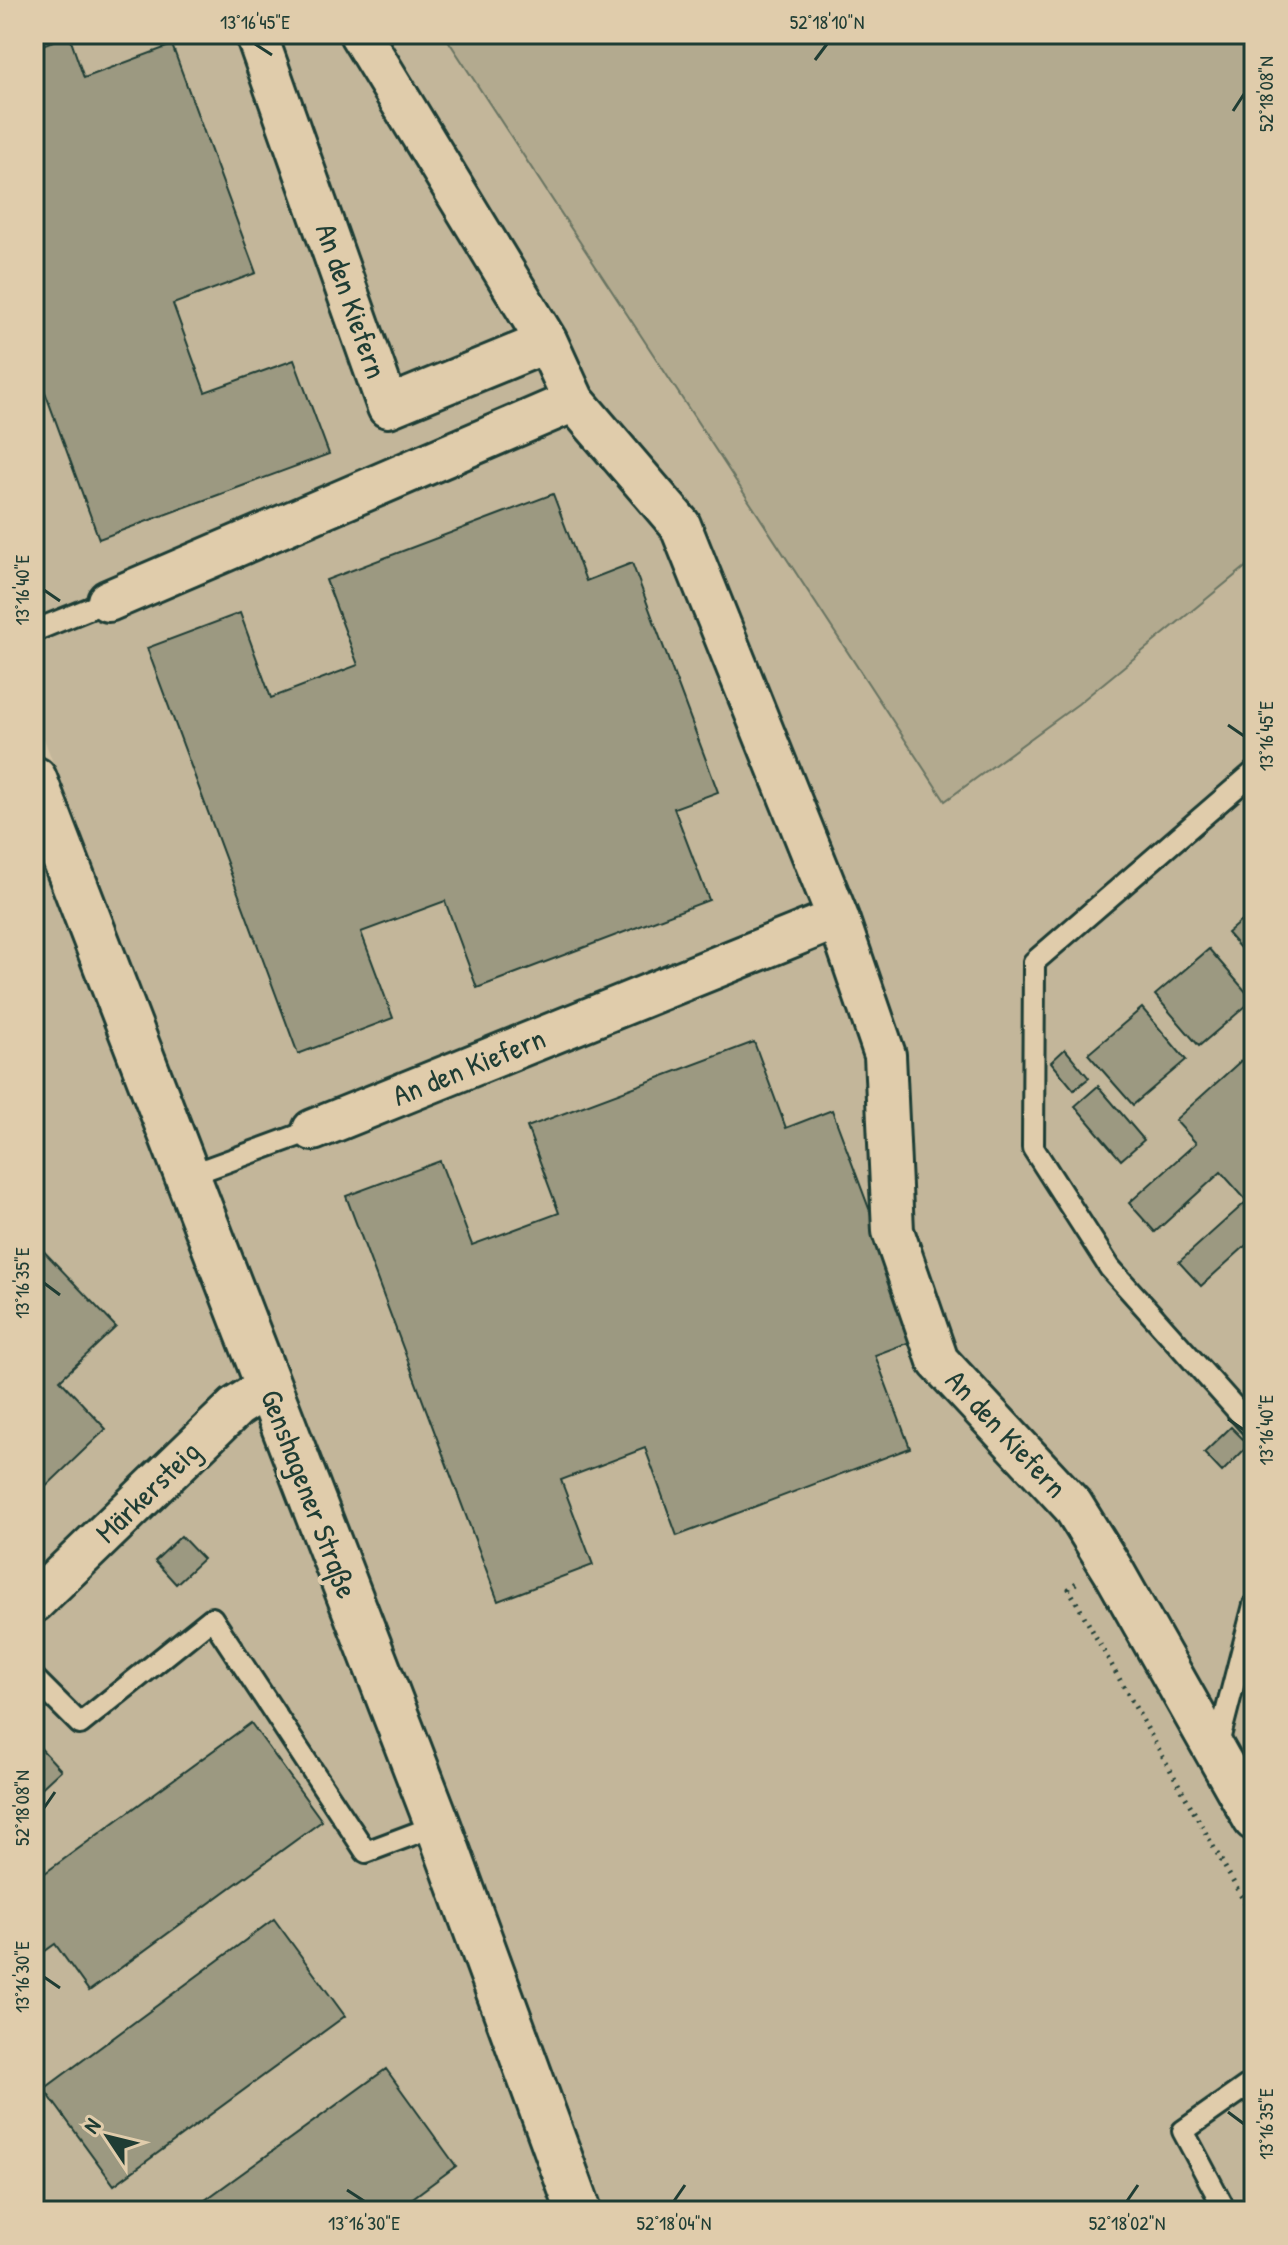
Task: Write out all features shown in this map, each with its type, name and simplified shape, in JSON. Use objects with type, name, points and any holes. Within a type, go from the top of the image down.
[{"type":"main road","name":"Genshagener Straße","points":[[34,779],[438,1825],[579,2211]]},
{"type":"street","name":"An den Kiefern","points":[[256,34],[388,407],[547,342]]},
{"type":"street","name":"An den Kiefern","points":[[360,34],[547,342],[574,401],[680,525],[838,918],[885,1055],[893,1231],[938,1361],[1073,1506],[1254,1820]]},
{"type":"street","points":[[108,601],[574,401]]},
{"type":"street","name":"An den Kiefern","points":[[313,1130],[838,918]]},
{"type":"street","name":"Märkersteig","points":[[34,1602],[236,1407],[267,1387]]},
{"type":"lane","points":[[34,631],[108,601]]},
{"type":"lane","points":[[1254,772],[1034,962],[1033,1117],[1033,1148],[1110,1268],[1254,1429]]},
{"type":"lane","name":"An den Kiefern","points":[[187,1176],[313,1130]]},
{"type":"lane","points":[[1216,1751],[1254,1605]]},
{"type":"lane","points":[[34,1678],[80,1724],[212,1618],[366,1852],[438,1825]]},
{"type":"lane","points":[[1223,2206],[1183,2131],[1254,2081]]},
{"type":"path","points":[[1105,1559],[1069,1589],[1254,1919]]},
{"type":"shaded area","points":[[34,34],[1254,34],[1254,2211],[596,2211],[34,712]]},
{"type":"shaded area","points":[[444,34],[1254,34],[1254,560],[1078,704],[945,801]]},
{"type":"shaded area","points":[[34,813],[559,2211],[34,2211]]},
{"type":"building","points":[[69,35],[84,78],[172,45],[256,273],[173,304],[205,392],[294,360],[329,454],[99,539],[34,362],[34,48]]},
{"type":"building","points":[[553,494],[586,581],[632,563],[718,792],[674,808],[709,900],[477,988],[445,901],[361,932],[393,1018],[298,1054],[147,648],[240,613],[271,698],[358,665],[326,580]]},
{"type":"building","points":[[1254,910],[1254,964],[1227,933]]},
{"type":"building","points":[[1209,949],[1253,1000],[1199,1046],[1155,995]]},
{"type":"building","points":[[1142,1008],[1186,1060],[1133,1105],[1088,1054]]},
{"type":"building","points":[[754,1042],[786,1128],[832,1110],[918,1339],[875,1355],[910,1448],[677,1536],[645,1448],[561,1480],[593,1565],[498,1601],[346,1196],[440,1161],[472,1245],[559,1213],[527,1127]]},
{"type":"building","points":[[1065,1049],[1089,1078],[1074,1090],[1051,1062]]},
{"type":"building","points":[[1254,1049],[1254,1238],[1201,1286],[1179,1262],[1247,1201],[1221,1172],[1155,1232],[1129,1203],[1196,1143],[1175,1120]]},
{"type":"building","points":[[1098,1086],[1144,1140],[1121,1160],[1075,1106]]},
{"type":"building","points":[[34,1241],[116,1327],[60,1380],[106,1429],[34,1498]]},
{"type":"building","points":[[1231,1427],[1249,1445],[1222,1472],[1204,1453]]},
{"type":"building","points":[[181,1536],[203,1559],[176,1584],[155,1561]]},
{"type":"building","points":[[251,1723],[322,1821],[89,1991],[55,1944],[34,1959],[34,1881]]},
{"type":"building","points":[[34,1741],[61,1770],[34,1795]]},
{"type":"building","points":[[274,1919],[345,2016],[114,2185],[44,2089]]},
{"type":"building","points":[[386,2069],[456,2166],[395,2211],[190,2211]]}]
